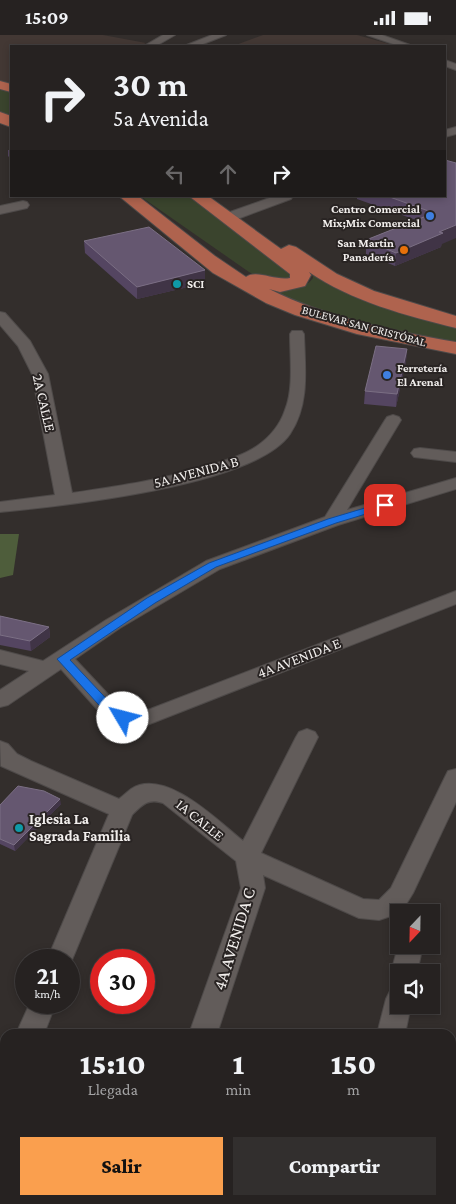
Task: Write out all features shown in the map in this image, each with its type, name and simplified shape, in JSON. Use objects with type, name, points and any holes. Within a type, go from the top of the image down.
[{"type":"main road","name":"BULEVAR SAN CRISTÓBAL","points":[[128,197],[220,269],[259,291],[296,307],[357,327],[456,349]]},
{"type":"main road","points":[[133,197],[152,208],[245,275],[258,281],[280,286],[298,282],[300,279],[297,270],[198,197]]},
{"type":"main road","name":"BULEVAR SAN CRISTÓBAL","points":[[210,197],[330,278],[388,303],[456,322]]},
{"type":"street","points":[[154,45],[170,35]]},
{"type":"street","points":[[192,45],[221,35]]},
{"type":"street","points":[[372,35],[405,45]]},
{"type":"street","points":[[235,215],[284,197]]},
{"type":"street","points":[[0,210],[23,205]]},
{"type":"street","name":"2A CALLE","points":[[1,319],[26,344],[40,375],[64,500]]},
{"type":"street","name":"5A AVENIDA B","points":[[0,507],[64,500],[179,479],[236,462],[261,451],[281,435],[295,408],[298,334]]},
{"type":"street","points":[[332,521],[393,420]]},
{"type":"street","points":[[420,453],[456,457]]},
{"type":"street","points":[[0,700],[151,600],[213,565],[332,521],[456,483]]},
{"type":"street","name":"4A AVENIDA E","points":[[55,664],[112,712],[123,718],[142,720],[456,597]]},
{"type":"street","points":[[0,657],[55,664]]},
{"type":"street","points":[[247,857],[307,737]]},
{"type":"street","points":[[3,761],[122,810],[65,949]]},
{"type":"street","name":"1A CALLE","points":[[122,810],[140,794],[156,792],[171,797],[247,857],[359,908],[377,911],[392,906],[401,893],[456,777]]},
{"type":"street","name":"4A AVENIDA C","points":[[205,1029],[253,888],[247,857]]},
{"type":"street","points":[[32,1029],[38,1014]]},
{"type":"street","points":[[392,1029],[396,1014]]},
{"type":"shaded area","points":[[0,35],[103,35],[146,43],[142,45],[10,45],[10,85],[0,82]]},
{"type":"shaded area","points":[[263,35],[357,35],[393,45],[236,45]]},
{"type":"green space","points":[[0,88],[10,91],[10,119],[0,114]]},
{"type":"green space","points":[[141,197],[192,197],[288,269],[291,279],[262,279],[249,272]]},
{"type":"green space","points":[[312,273],[456,326],[456,342],[358,323],[314,309],[262,287],[296,288],[308,283],[313,278]]},
{"type":"green space","points":[[0,534],[19,534],[13,575],[0,578]]},
{"type":"building","points":[[446,160],[456,163],[456,225],[439,232],[443,233],[396,253],[366,240],[434,213],[390,197],[446,197]]},
{"type":"building","points":[[149,227],[205,270],[137,287],[84,241]]},
{"type":"building","points":[[376,346],[407,349],[397,394],[365,391]]},
{"type":"building","points":[[0,616],[49,627],[30,641],[0,635]]},
{"type":"building","name":"Iglesia La Sagrada Familia","points":[[18,786],[44,791],[60,799],[14,845],[0,839],[0,805]]},
{"type":"place","name":"Centro Comercial Mix;Mix Comercial","points":[[430,216]]},
{"type":"place","name":"San Martin Panadería","points":[[404,250]]},
{"type":"place","name":"SCI","points":[[177,284]]},
{"type":"place","name":"Ferretería El Arenal","points":[[387,375]]},
{"type":"place","name":"Iglesia La Sagrada Familia","points":[[19,828]]},
{"type":"route","points":[[123,718],[112,712],[63,659],[151,600],[213,565],[332,521],[385,505]]}]
